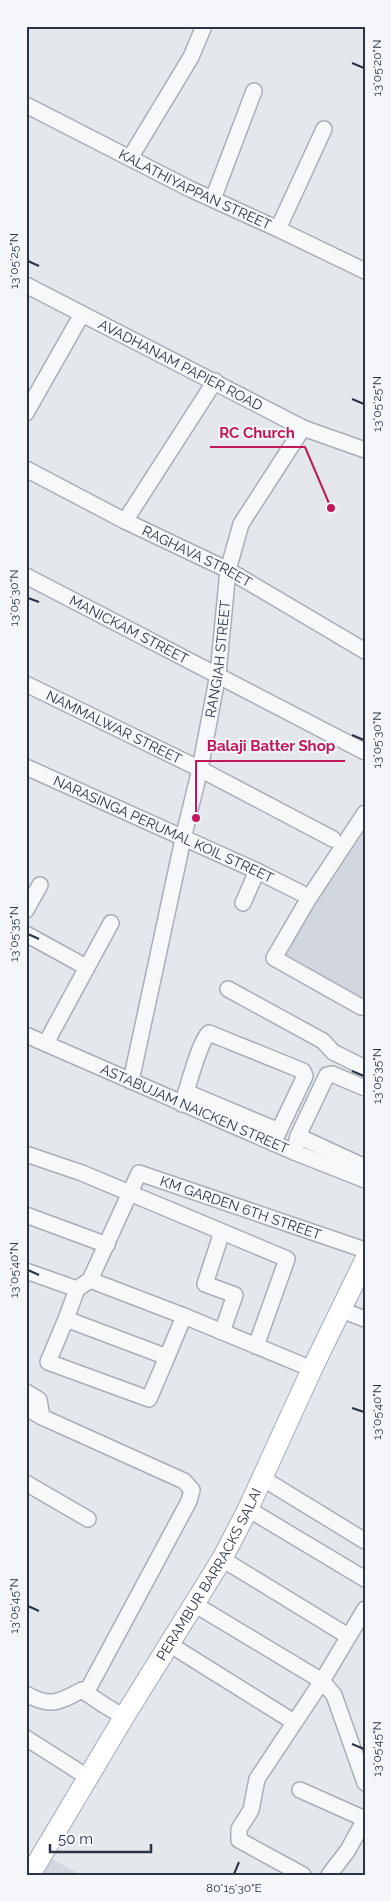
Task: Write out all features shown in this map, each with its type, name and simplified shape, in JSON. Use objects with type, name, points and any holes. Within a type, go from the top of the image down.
[{"type":"main road","name":"PERAMBUR BARRACKS SALAI","points":[[31,1864],[89,1778],[124,1717],[222,1559],[248,1509],[312,1369],[365,1260]]},
{"type":"street","points":[[130,158],[191,57],[204,26]]},
{"type":"street","points":[[213,199],[254,91]]},
{"type":"street","name":"KALATHIYAPPAN STREET","points":[[26,105],[213,199],[365,270]]},
{"type":"street","points":[[278,229],[324,129]]},
{"type":"street","name":"AVADHANAM PAPIER ROAD","points":[[26,285],[303,428],[365,450]]},
{"type":"street","points":[[26,413],[82,314]]},
{"type":"street","points":[[125,521],[215,381]]},
{"type":"street","name":"RANGIAH STREET","points":[[131,1081],[200,768],[218,674],[228,570],[241,524],[303,428]]},
{"type":"street","name":"RAGHAVA STREET","points":[[26,469],[125,521],[228,570],[365,651]]},
{"type":"street","name":"MANICKAM STREET","points":[[26,576],[365,752]]},
{"type":"street","name":"NAMMALWAR STREET","points":[[26,684],[200,768],[333,838]]},
{"type":"street","name":"NARASINGA PERUMAL KOIL STREET","points":[[26,767],[257,871],[301,893]]},
{"type":"street","points":[[361,1007],[274,958],[309,898],[365,813]]},
{"type":"street","points":[[243,904],[257,871]]},
{"type":"street","points":[[26,910],[40,884]]},
{"type":"street","points":[[46,1043],[111,923]]},
{"type":"street","points":[[26,934],[86,967]]},
{"type":"street","points":[[228,990],[323,1041],[334,1052],[365,1068]]},
{"type":"street","points":[[184,1098],[205,1038],[209,1033],[212,1033],[305,1074],[276,1137]]},
{"type":"street","name":"ASTABUJAM NAICKEN STREET","points":[[26,1035],[131,1081],[184,1098],[276,1137],[294,1152],[365,1180]]},
{"type":"street","points":[[294,1152],[298,1136],[327,1075],[332,1074],[365,1088]]},
{"type":"street","points":[[298,1136],[365,1167]]},
{"type":"street","points":[[26,1154],[82,1173],[287,1259],[256,1346]]},
{"type":"street","name":"KM GARDEN 6TH STREET","points":[[129,1193],[139,1173],[365,1250]]},
{"type":"street","points":[[129,1193],[90,1280],[77,1289],[48,1362],[149,1399],[184,1316]]},
{"type":"street","points":[[26,1215],[107,1245]]},
{"type":"street","points":[[222,1232],[205,1284],[235,1295],[222,1332]]},
{"type":"street","points":[[26,1271],[77,1289]]},
{"type":"street","points":[[90,1280],[184,1316],[312,1369]]},
{"type":"street","points":[[341,1310],[365,1319]]},
{"type":"street","points":[[66,1319],[167,1357]]},
{"type":"street","points":[[26,1392],[40,1400],[42,1417]]},
{"type":"street","points":[[26,1408],[184,1482],[192,1490],[189,1501],[86,1693]]},
{"type":"street","points":[[262,1478],[365,1541]]},
{"type":"street","points":[[26,1483],[88,1519]]},
{"type":"street","points":[[248,1509],[365,1578]]},
{"type":"street","points":[[222,1559],[348,1636]]},
{"type":"street","points":[[194,1604],[322,1681],[334,1695],[365,1783]]},
{"type":"street","points":[[303,1875],[239,1840],[239,1829],[251,1810],[257,1779],[322,1681],[365,1610]]},
{"type":"street","points":[[169,1644],[294,1722]]},
{"type":"street","points":[[26,1694],[38,1701],[49,1704],[59,1702],[82,1690],[124,1717]]},
{"type":"street","points":[[26,1738],[89,1778]]},
{"type":"street","points":[[300,1790],[365,1819],[348,1850],[329,1875]]},
{"type":"shaded area","points":[[365,813],[365,1008],[276,954]]},
{"type":"shaded area","points":[[52,1859],[81,1875],[42,1875]]},
{"type":"place","name":"RC Church","points":[[331,508]]},
{"type":"place","name":"Balaji Batter Shop","points":[[196,818]]}]
